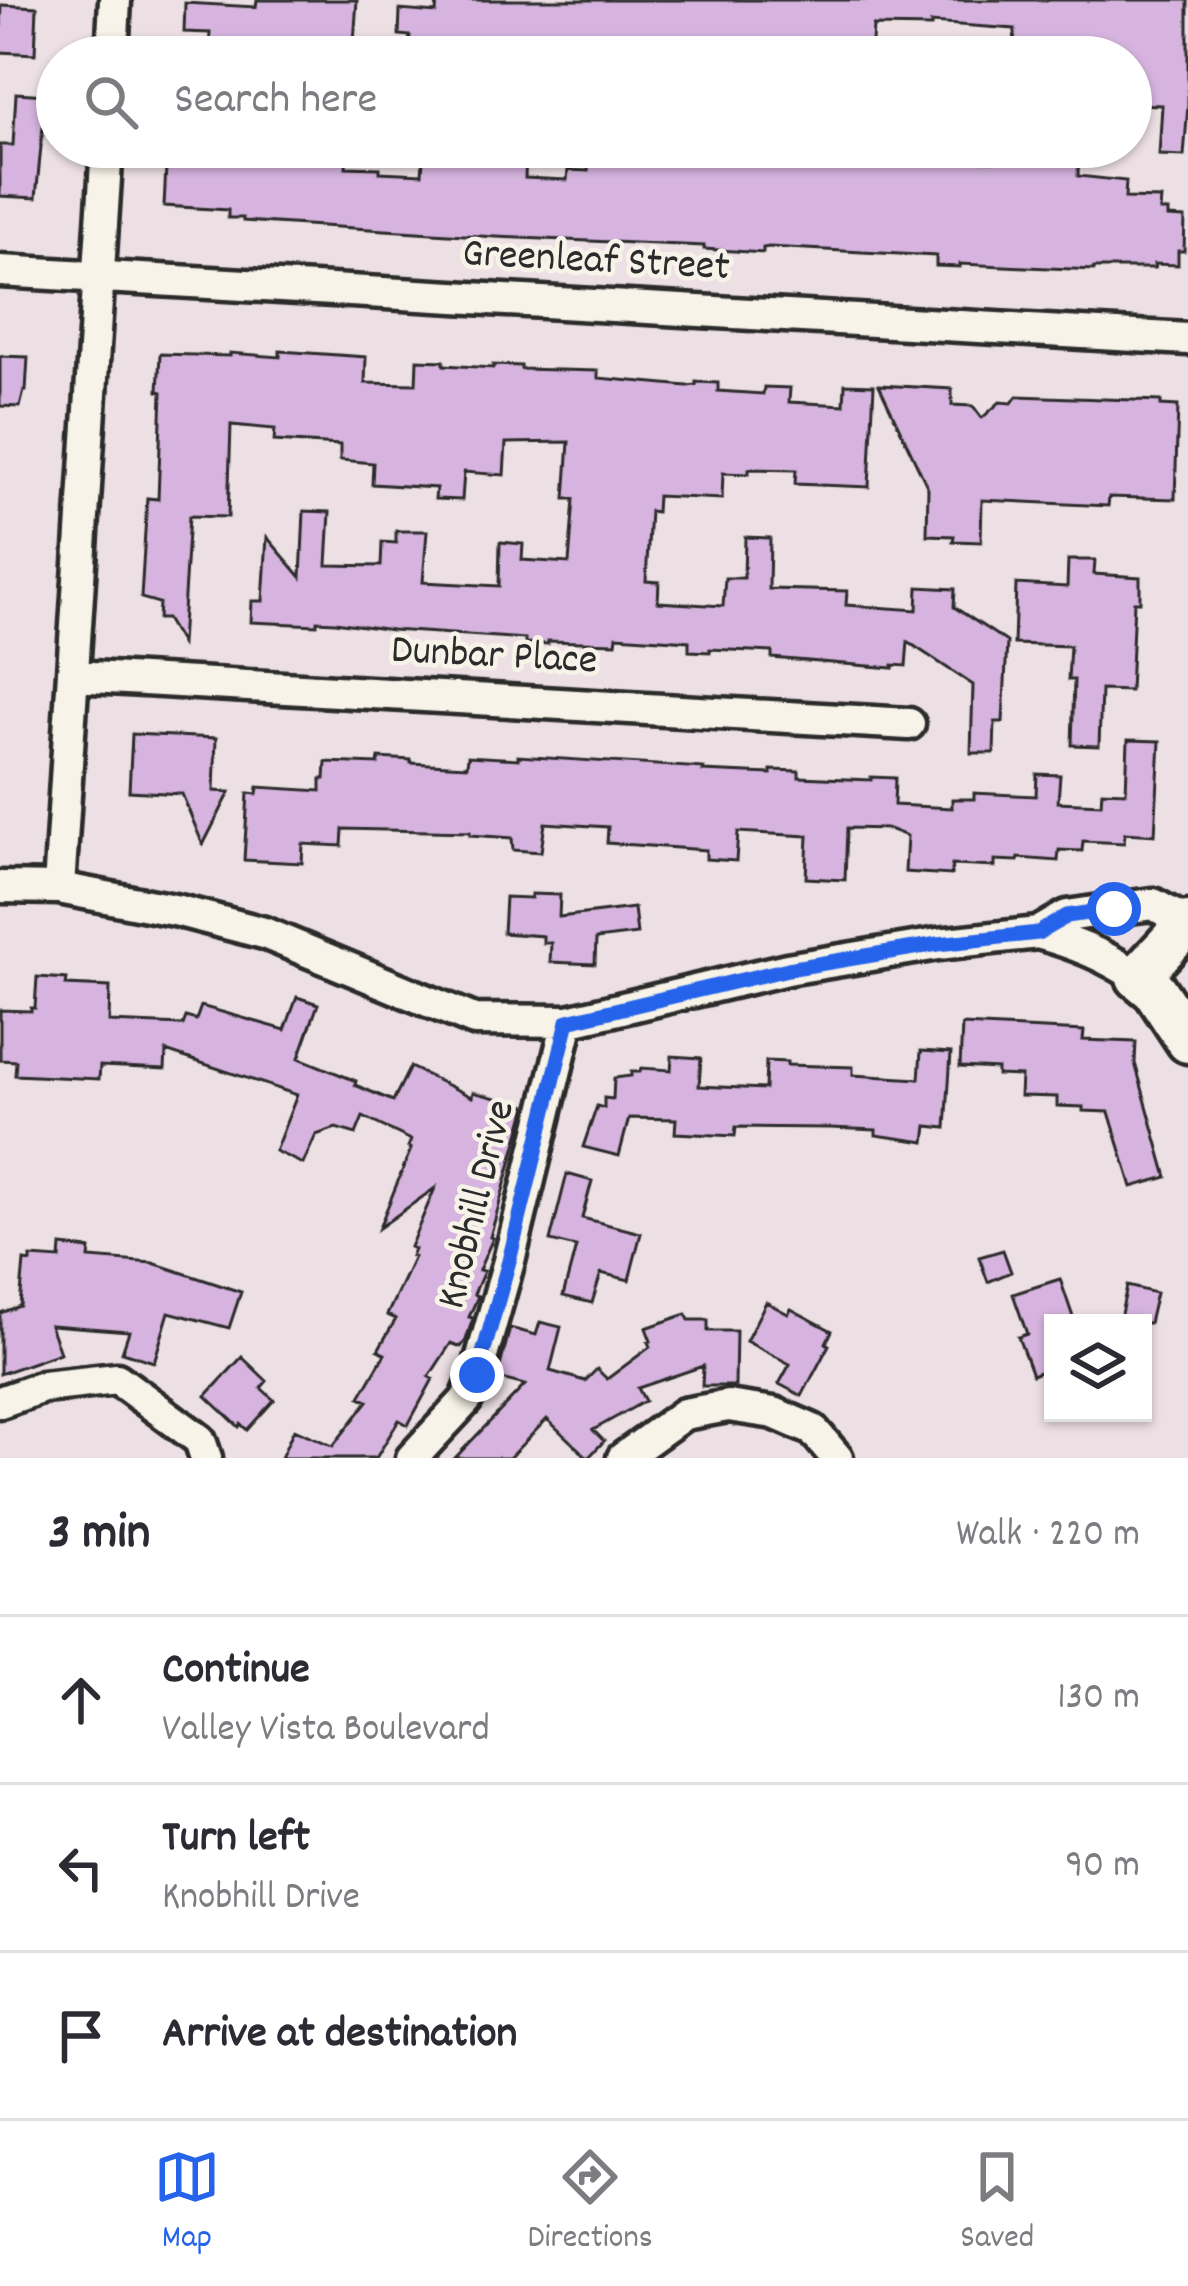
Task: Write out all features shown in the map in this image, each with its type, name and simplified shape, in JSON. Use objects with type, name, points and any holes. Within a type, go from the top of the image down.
[{"type":"main road","points":[[1188,923],[1138,977],[1155,991],[1188,1041]]},
{"type":"street","points":[[113,36],[116,0]]},
{"type":"street","points":[[59,888],[106,168]]},
{"type":"street","name":"Greenleaf Street","points":[[0,271],[1188,339]]},
{"type":"street","name":"Dunbar Place","points":[[74,676],[909,724]]},
{"type":"street","points":[[0,887],[59,888],[264,933],[474,1020],[568,1021],[788,969],[1038,933],[1067,916],[1154,904],[1188,923]]},
{"type":"street","points":[[1038,933],[1103,955],[1138,977]]},
{"type":"street","name":"Knobhill Drive","points":[[412,1458],[466,1400],[477,1375],[568,1021]]},
{"type":"street","points":[[0,1402],[43,1387],[116,1379],[200,1440],[206,1458]]},
{"type":"street","points":[[623,1458],[684,1414],[728,1406],[774,1413],[813,1430],[837,1458]]},
{"type":"building","points":[[257,0],[357,0],[354,36],[184,32],[185,3],[256,7]]},
{"type":"building","points":[[437,0],[1188,0],[1184,156],[1159,155],[1162,105],[1152,105],[1152,36],[1014,36],[1015,29],[931,23],[931,27],[873,26],[872,36],[399,35],[400,10],[436,13]]},
{"type":"building","points":[[2,5],[37,7],[35,54],[0,52]]},
{"type":"building","points":[[16,93],[36,94],[36,198],[0,196],[0,145],[13,145]]},
{"type":"building","points":[[166,168],[380,168],[380,172],[422,174],[422,168],[525,168],[525,178],[567,180],[568,170],[588,168],[1078,168],[1078,176],[1126,181],[1125,198],[1161,199],[1160,211],[1168,211],[1168,217],[1185,218],[1184,251],[1178,251],[1178,265],[1094,270],[936,266],[936,256],[769,247],[763,253],[243,221],[228,218],[228,210],[164,206]]},
{"type":"building","points":[[280,351],[366,357],[365,383],[416,384],[417,360],[598,371],[598,378],[687,386],[718,383],[718,391],[763,394],[764,387],[790,388],[789,402],[844,405],[845,384],[874,385],[869,487],[795,484],[796,470],[749,469],[749,474],[723,473],[722,499],[657,496],[656,512],[650,511],[646,581],[659,582],[658,602],[723,606],[725,578],[744,578],[745,537],[770,538],[769,589],[847,591],[846,605],[917,610],[918,587],[955,589],[954,607],[1007,642],[1003,722],[995,722],[994,753],[971,753],[973,685],[908,642],[906,666],[893,668],[772,658],[772,652],[689,651],[689,641],[617,636],[616,643],[548,644],[335,622],[251,622],[252,601],[263,601],[267,537],[301,577],[304,511],[330,512],[327,565],[381,566],[382,542],[396,543],[396,531],[427,531],[423,582],[499,586],[500,542],[523,544],[522,560],[569,563],[574,499],[565,499],[569,442],[506,443],[504,475],[464,472],[462,500],[435,499],[436,488],[372,484],[373,463],[340,460],[340,445],[274,441],[275,429],[231,425],[228,517],[189,516],[181,644],[166,619],[158,619],[159,603],[141,598],[147,498],[158,499],[160,354],[280,357]]},
{"type":"building","points":[[0,356],[28,357],[20,407],[0,406]]},
{"type":"building","points":[[879,385],[952,389],[952,405],[973,406],[982,418],[1000,402],[1012,403],[1017,396],[1161,401],[1161,405],[1178,406],[1175,499],[1109,497],[1108,506],[982,500],[981,542],[927,535],[928,488]]},
{"type":"building","points":[[1068,560],[1095,560],[1094,574],[1140,577],[1140,602],[1134,602],[1130,691],[1101,690],[1099,746],[1072,745],[1070,646],[1014,644],[1016,584],[1067,587]]},
{"type":"building","points":[[132,734],[216,738],[214,791],[230,792],[203,845],[182,794],[129,791]]},
{"type":"building","points":[[1128,740],[1160,741],[1155,835],[1125,833],[1124,843],[1083,841],[1082,851],[1059,850],[1058,861],[1019,858],[995,860],[995,867],[952,865],[951,875],[905,872],[907,836],[889,829],[847,828],[845,880],[806,878],[808,836],[738,832],[736,861],[706,859],[706,850],[607,843],[608,827],[545,823],[541,852],[513,850],[512,838],[470,832],[343,829],[342,846],[303,844],[302,863],[244,860],[248,793],[257,794],[258,787],[321,791],[326,762],[378,764],[379,758],[467,766],[468,756],[518,756],[703,771],[799,771],[799,777],[895,778],[894,805],[952,808],[952,799],[974,799],[974,793],[1036,796],[1037,774],[1060,775],[1058,802],[1101,804],[1102,791],[1126,792]]},
{"type":"building","points":[[531,894],[560,895],[559,917],[634,908],[637,934],[596,939],[595,964],[550,962],[551,943],[543,943],[543,936],[503,933],[505,897],[531,898]]},
{"type":"building","points":[[37,977],[67,979],[66,985],[110,987],[109,1022],[183,1025],[186,1017],[196,1020],[201,1006],[285,1030],[297,997],[318,1004],[299,1058],[356,1081],[355,1085],[393,1101],[410,1067],[472,1097],[473,1092],[527,1106],[493,1238],[479,1270],[484,1271],[474,1294],[478,1296],[466,1340],[461,1347],[451,1343],[429,1377],[433,1379],[408,1425],[399,1420],[376,1458],[281,1458],[294,1429],[333,1446],[368,1401],[360,1397],[385,1354],[378,1350],[396,1319],[387,1315],[414,1257],[410,1247],[435,1188],[379,1228],[411,1140],[363,1117],[356,1134],[336,1128],[316,1135],[303,1164],[275,1151],[297,1095],[166,1051],[165,1069],[100,1066],[99,1079],[15,1075],[16,1061],[0,1060],[0,1010],[35,1008]]},
{"type":"building","points":[[962,1025],[1084,1031],[1083,1040],[1136,1042],[1135,1063],[1167,1177],[1132,1187],[1109,1112],[1057,1106],[1057,1097],[1020,1096],[1021,1076],[960,1067]]},
{"type":"building","points":[[921,1051],[951,1053],[946,1128],[927,1126],[925,1142],[876,1135],[876,1130],[830,1128],[736,1127],[735,1136],[675,1133],[676,1119],[629,1118],[619,1156],[583,1147],[597,1106],[604,1108],[604,1098],[613,1099],[614,1078],[631,1076],[641,1068],[671,1070],[672,1056],[701,1058],[699,1086],[765,1089],[766,1061],[853,1067],[853,1075],[919,1079]]},
{"type":"building","points":[[567,1174],[592,1181],[582,1218],[641,1233],[629,1280],[601,1273],[592,1303],[563,1296],[576,1247],[550,1241]]},
{"type":"building","points":[[61,1246],[90,1249],[89,1258],[153,1263],[241,1292],[229,1328],[169,1312],[154,1362],[122,1352],[129,1331],[50,1325],[60,1353],[0,1374],[0,1313],[20,1306],[24,1261],[31,1262],[31,1257],[60,1259]]},
{"type":"building","points":[[1003,1250],[1011,1272],[988,1282],[979,1257]]},
{"type":"building","points":[[1060,1279],[1072,1314],[1044,1314],[1044,1370],[1032,1375],[1018,1337],[1027,1334],[1013,1294]]},
{"type":"building","points":[[1127,1286],[1156,1293],[1151,1314],[1121,1314]]},
{"type":"building","points":[[766,1302],[788,1314],[791,1309],[832,1331],[802,1396],[779,1384],[790,1364],[746,1341]]},
{"type":"building","points":[[686,1314],[689,1320],[708,1320],[708,1331],[736,1331],[735,1386],[702,1386],[703,1366],[638,1388],[645,1401],[593,1430],[604,1441],[588,1458],[547,1419],[509,1458],[455,1458],[525,1385],[497,1378],[510,1328],[536,1335],[540,1322],[561,1327],[550,1371],[585,1381],[597,1369],[607,1379],[650,1347],[646,1328]]},
{"type":"building","points":[[242,1357],[267,1381],[261,1388],[274,1400],[247,1430],[206,1396]]},
{"type":"route","points":[[477,1375],[568,1021],[788,969],[1038,933],[1067,916],[1114,909]]}]
